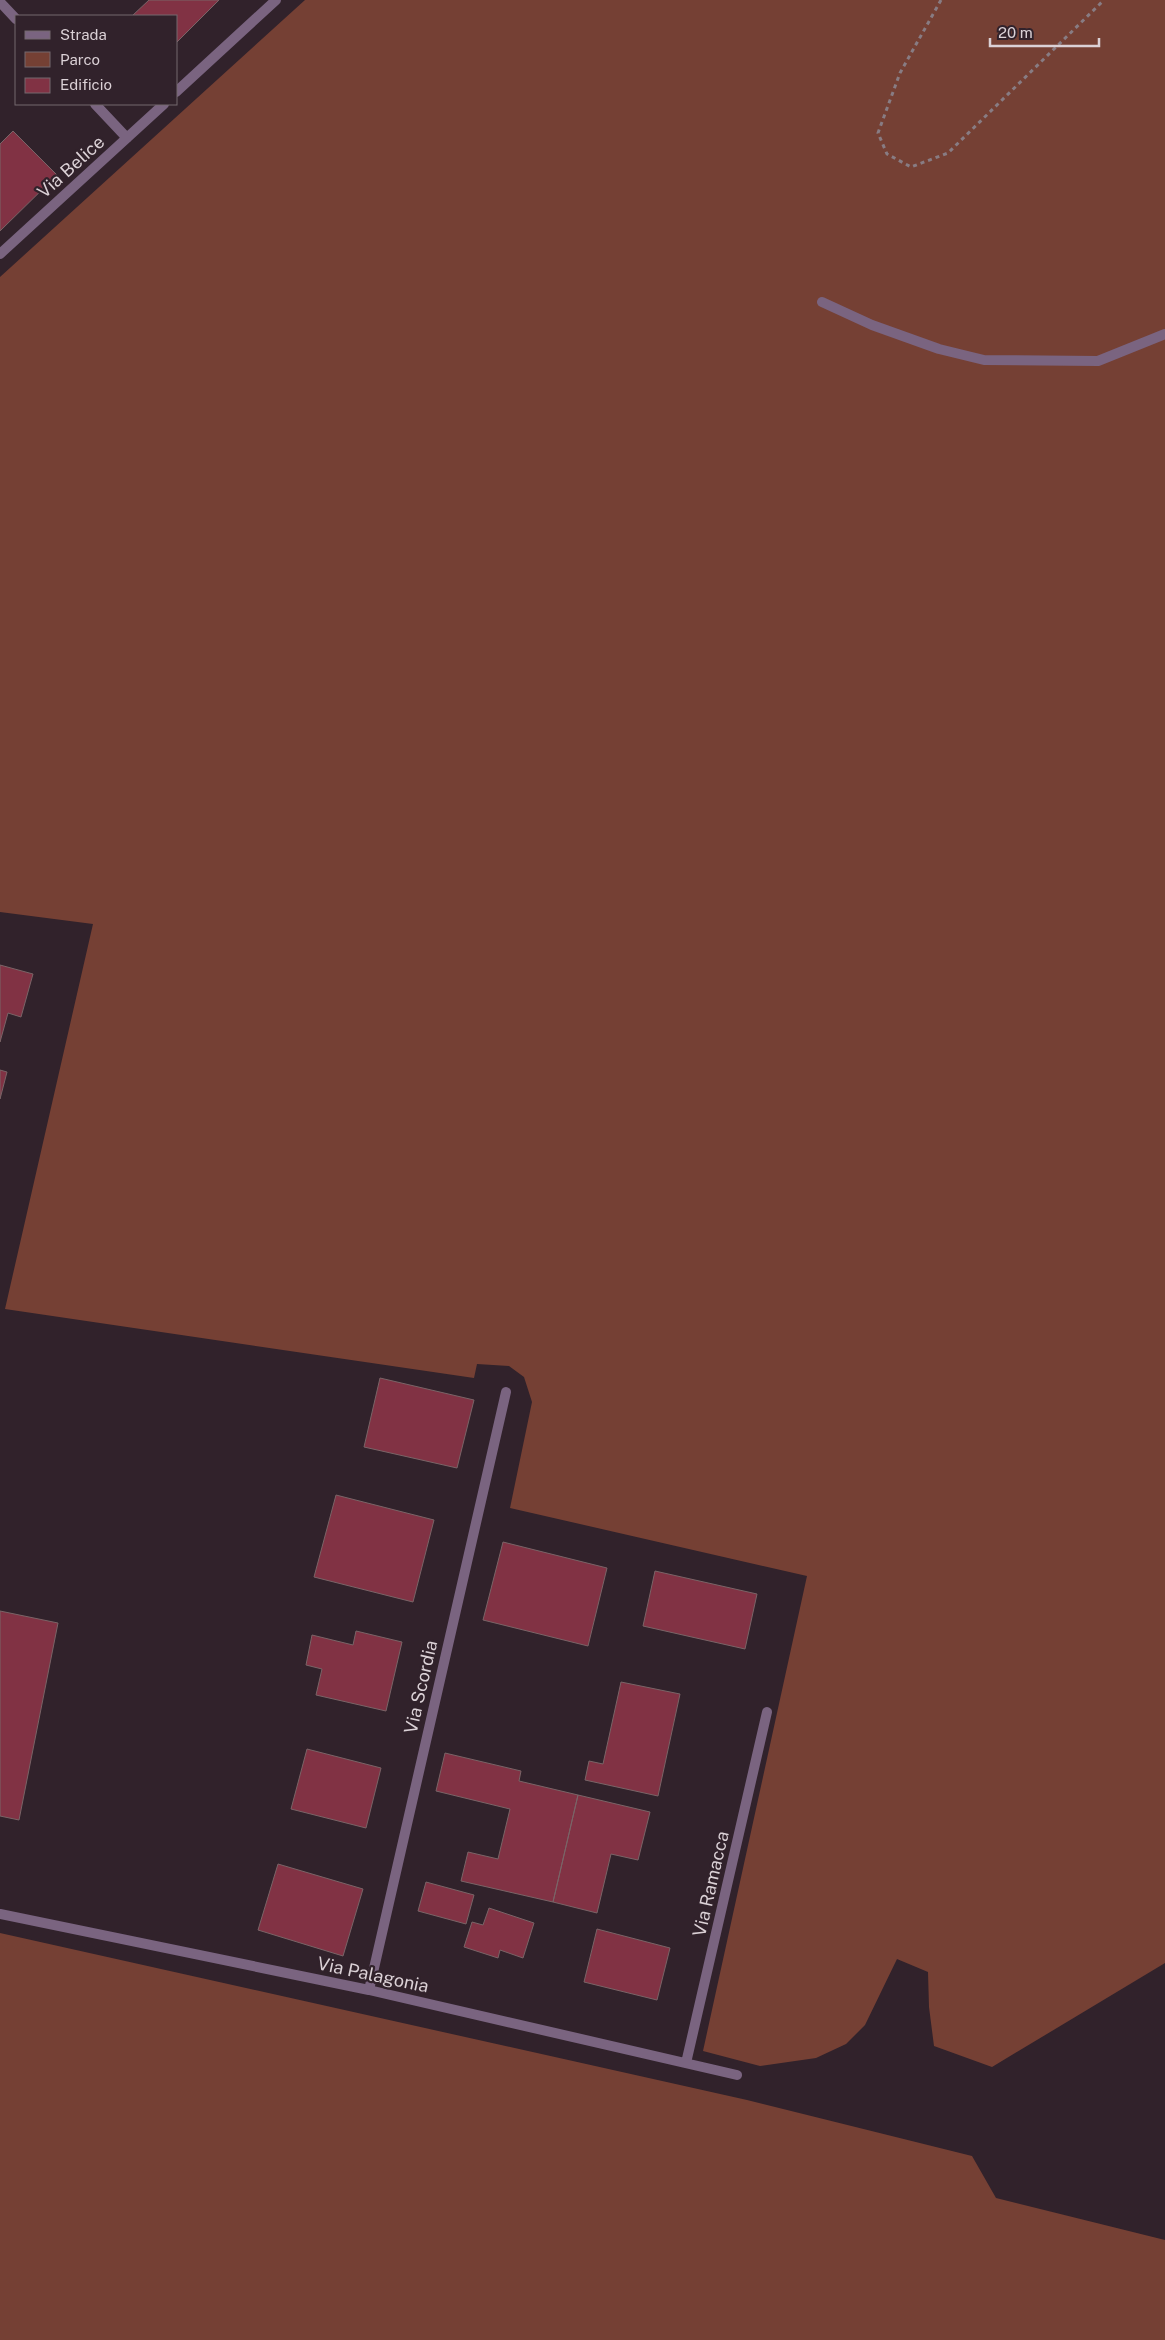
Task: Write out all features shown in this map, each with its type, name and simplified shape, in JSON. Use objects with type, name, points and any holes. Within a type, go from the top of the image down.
[{"type":"street","points":[[178,90],[276,0]]},
{"type":"street","points":[[0,2],[15,18]]},
{"type":"street","points":[[96,105],[127,138]]},
{"type":"street","name":"Via Belice","points":[[0,254],[163,105]]},
{"type":"street","points":[[822,302],[872,325],[939,349],[984,360],[1098,361],[1165,334]]},
{"type":"street","name":"Via Scordia","points":[[369,1990],[506,1392]]},
{"type":"street","name":"Via Ramacca","points":[[686,2063],[767,1712]]},
{"type":"street","name":"Via Palagonia","points":[[0,1914],[369,1990],[737,2075]]},
{"type":"path","points":[[941,0],[900,73],[878,133],[886,154],[911,167],[948,153],[1104,0]]},
{"type":"green space","points":[[305,0],[1165,0],[1165,1963],[992,2067],[934,2046],[929,2007],[928,1972],[897,1959],[865,2025],[846,2044],[816,2058],[760,2066],[703,2051],[807,1576],[510,1508],[532,1402],[524,1377],[509,1366],[477,1364],[474,1378],[5,1309],[93,924],[0,912],[0,277]]},
{"type":"green space","points":[[0,1933],[747,2100],[972,2156],[996,2198],[1165,2240],[1165,2340],[0,2340]]},
{"type":"building","points":[[149,0],[219,0],[178,41],[178,15],[133,15]]},
{"type":"building","points":[[13,131],[57,175],[0,231],[0,144]]},
{"type":"building","points":[[0,965],[33,974],[21,1017],[8,1013],[0,1042]]},
{"type":"building","points":[[0,1070],[7,1072],[0,1099]]},
{"type":"building","points":[[380,1378],[474,1400],[457,1468],[364,1447]]},
{"type":"building","points":[[336,1495],[434,1520],[413,1602],[314,1577]]},
{"type":"building","points":[[503,1542],[607,1568],[588,1646],[483,1620]]},
{"type":"building","points":[[655,1571],[757,1594],[745,1649],[643,1626]]},
{"type":"building","points":[[0,1611],[58,1623],[19,1820],[0,1816]]},
{"type":"building","points":[[356,1631],[402,1642],[386,1711],[316,1695],[322,1669],[306,1665],[312,1635],[353,1645]]},
{"type":"building","points":[[621,1682],[680,1694],[658,1796],[585,1780],[589,1761],[603,1764]]},
{"type":"building","points":[[307,1749],[381,1768],[366,1828],[291,1809]]},
{"type":"building","points":[[445,1753],[521,1771],[519,1781],[578,1795],[553,1902],[461,1881],[468,1852],[498,1859],[510,1809],[436,1791]]},
{"type":"building","points":[[578,1795],[650,1812],[638,1860],[611,1854],[597,1913],[553,1902]]},
{"type":"building","points":[[278,1864],[363,1889],[343,1956],[258,1930]]},
{"type":"building","points":[[426,1882],[474,1895],[466,1924],[418,1911]]},
{"type":"building","points":[[489,1908],[534,1923],[523,1958],[500,1950],[498,1958],[464,1947],[472,1922],[483,1925]]},
{"type":"building","points":[[597,1929],[670,1948],[657,2000],[584,1982]]}]
